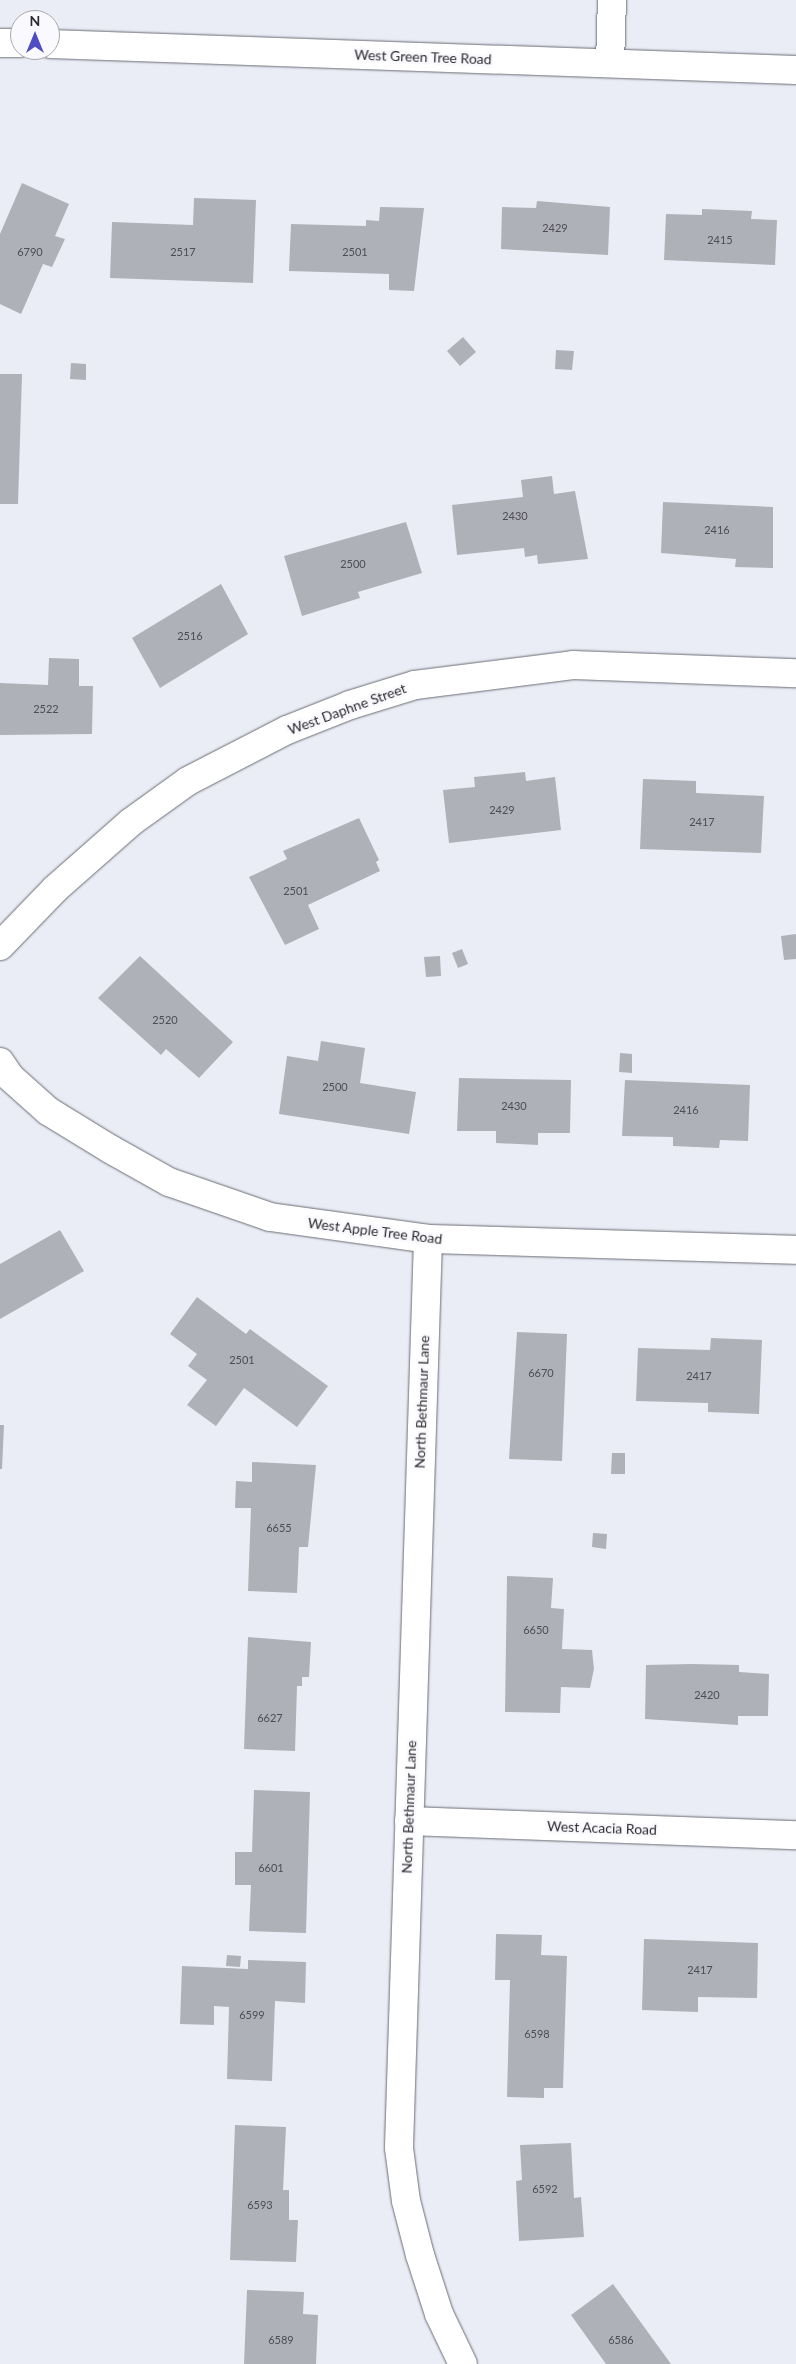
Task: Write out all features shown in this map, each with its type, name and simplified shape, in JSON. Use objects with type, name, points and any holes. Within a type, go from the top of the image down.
[{"type":"street","points":[[610,63],[612,0]]},
{"type":"street","name":"West Green Tree Road","points":[[60,44],[796,70]]},
{"type":"street","name":"West Daphne Street","points":[[0,946],[55,889],[124,828],[188,781],[287,730],[350,705],[415,684],[573,665],[796,673]]},
{"type":"street","name":"West Apple Tree Road","points":[[0,1062],[10,1077],[48,1111],[169,1182],[270,1217],[428,1239],[796,1250]]},
{"type":"street","name":"North Bethmaur Lane","points":[[428,1239],[399,2148],[406,2201],[420,2255],[439,2314],[463,2364]]},
{"type":"street","name":"West Acacia Road","points":[[409,1821],[796,1835]]},
{"type":"building","points":[[22,183],[69,204],[55,236],[65,239],[52,267],[43,264],[21,314],[0,304],[0,234]]},
{"type":"building","points":[[194,198],[256,200],[253,283],[110,278],[112,222],[193,225]]},
{"type":"building","points":[[537,201],[610,207],[608,255],[501,249],[502,207],[536,208]]},
{"type":"building","points":[[380,207],[424,208],[414,291],[389,290],[389,274],[289,271],[291,224],[366,226],[366,220],[379,221]]},
{"type":"building","points":[[702,209],[752,211],[751,219],[777,220],[775,265],[664,260],[666,214],[702,215]]},
{"type":"building","points":[[463,337],[476,352],[460,366],[447,351]]},
{"type":"building","points":[[556,350],[574,351],[572,370],[555,369]]},
{"type":"building","points":[[71,363],[86,364],[86,380],[70,379]]},
{"type":"building","points":[[0,374],[22,374],[18,504],[0,504]]},
{"type":"building","points":[[552,476],[554,494],[575,491],[588,559],[538,564],[537,555],[525,557],[524,548],[457,555],[452,505],[523,497],[521,480]]},
{"type":"building","points":[[663,502],[773,507],[773,568],[735,567],[736,559],[661,553]]},
{"type":"building","points":[[406,522],[422,573],[358,592],[360,598],[302,616],[284,556]]},
{"type":"building","points":[[221,584],[248,634],[160,688],[132,638]]},
{"type":"building","points":[[49,658],[79,659],[79,686],[93,686],[92,734],[0,735],[0,683],[48,685]]},
{"type":"building","points":[[525,772],[526,781],[555,777],[561,830],[449,843],[443,790],[475,787],[474,777]]},
{"type":"building","points":[[643,779],[696,781],[696,793],[764,796],[761,853],[640,849]]},
{"type":"building","points":[[359,818],[379,860],[376,862],[380,871],[308,905],[319,929],[285,945],[249,877],[287,859],[283,851]]},
{"type":"building","points":[[796,934],[796,959],[784,960],[781,936]]},
{"type":"building","points":[[462,949],[468,964],[458,968],[452,953]]},
{"type":"building","points":[[140,956],[233,1042],[199,1078],[166,1049],[161,1055],[98,998]]},
{"type":"building","points":[[440,956],[441,976],[426,977],[424,957]]},
{"type":"building","points":[[321,1041],[365,1048],[360,1083],[416,1092],[409,1134],[279,1114],[287,1056],[318,1061]]},
{"type":"building","points":[[620,1053],[632,1054],[632,1073],[619,1072]]},
{"type":"building","points":[[459,1078],[571,1080],[570,1133],[538,1133],[538,1145],[496,1143],[496,1131],[457,1131]]},
{"type":"building","points":[[625,1080],[750,1085],[748,1141],[720,1140],[719,1148],[673,1146],[673,1137],[622,1136]]},
{"type":"building","points":[[60,1230],[84,1271],[0,1319],[0,1264]]},
{"type":"building","points":[[197,1297],[246,1334],[250,1329],[328,1386],[297,1427],[244,1388],[216,1426],[187,1405],[207,1380],[188,1366],[197,1354],[170,1334]]},
{"type":"building","points":[[517,1332],[567,1334],[562,1461],[509,1459]]},
{"type":"building","points":[[711,1338],[762,1340],[759,1414],[708,1412],[708,1403],[636,1401],[638,1348],[710,1350]]},
{"type":"building","points":[[0,1425],[4,1425],[2,1469],[0,1469]]},
{"type":"building","points":[[612,1453],[625,1453],[625,1474],[611,1474]]},
{"type":"building","points":[[252,1462],[316,1465],[308,1547],[299,1547],[297,1593],[248,1591],[251,1508],[235,1508],[236,1481],[252,1482]]},
{"type":"building","points":[[593,1533],[607,1534],[606,1549],[592,1547]]},
{"type":"building","points":[[507,1576],[553,1578],[551,1608],[564,1609],[562,1649],[592,1650],[594,1669],[590,1688],[561,1687],[560,1713],[505,1712]]},
{"type":"building","points":[[248,1637],[311,1642],[309,1677],[302,1677],[302,1686],[297,1686],[295,1751],[244,1749]]},
{"type":"building","points":[[646,1665],[739,1665],[739,1672],[769,1674],[768,1716],[738,1716],[738,1725],[645,1719]]},
{"type":"building","points":[[254,1790],[310,1792],[306,1933],[249,1931],[251,1885],[235,1885],[235,1852],[252,1852]]},
{"type":"building","points":[[496,1934],[542,1935],[541,1955],[567,1956],[563,2088],[544,2088],[544,2098],[507,2097],[510,1980],[495,1980]]},
{"type":"building","points":[[644,1939],[758,1943],[757,1998],[698,1997],[698,2012],[642,2010]]},
{"type":"building","points":[[227,1955],[241,1956],[240,1967],[226,1966]]},
{"type":"building","points":[[248,1960],[306,1962],[305,2003],[275,2001],[272,2081],[227,2079],[229,2007],[214,2006],[214,2025],[180,2024],[182,1966],[248,1969]]},
{"type":"building","points":[[235,2125],[286,2127],[283,2190],[289,2190],[289,2220],[298,2220],[296,2262],[230,2260]]},
{"type":"building","points":[[571,2143],[574,2198],[581,2197],[584,2237],[519,2241],[516,2181],[522,2180],[520,2145]]},
{"type":"building","points":[[613,2284],[671,2364],[606,2364],[571,2315]]},
{"type":"building","points":[[247,2290],[304,2292],[303,2314],[318,2315],[316,2364],[244,2364]]}]
